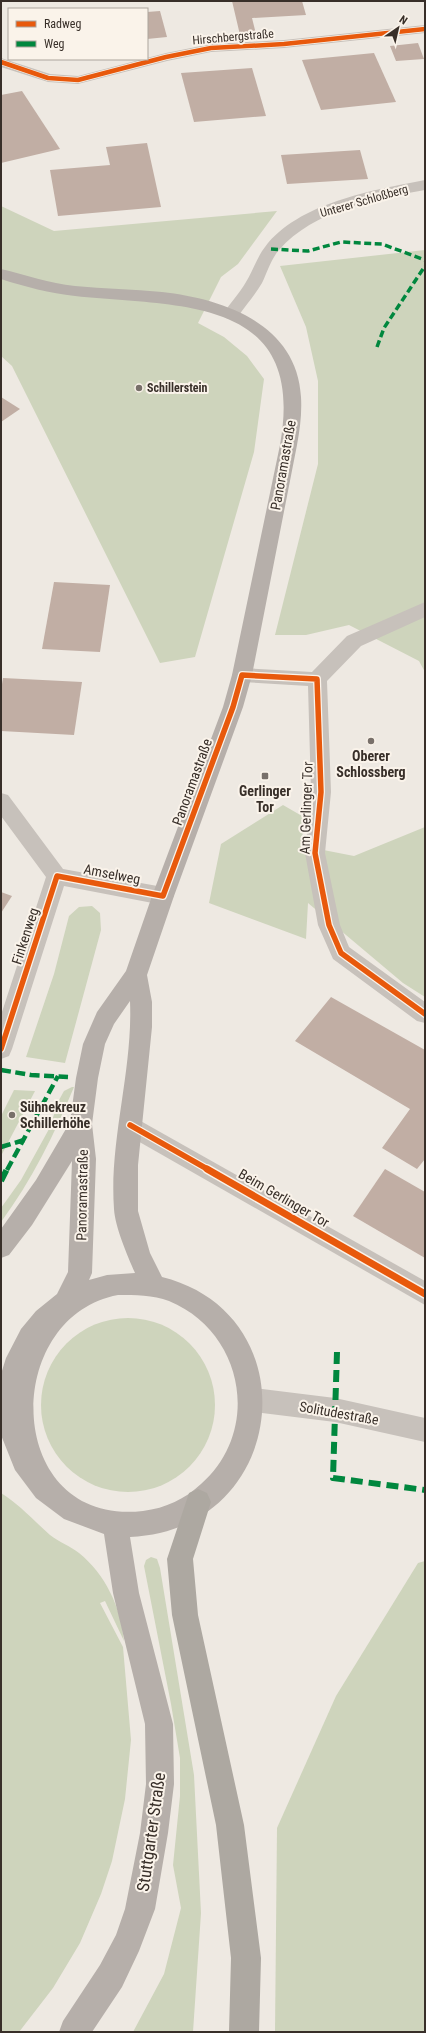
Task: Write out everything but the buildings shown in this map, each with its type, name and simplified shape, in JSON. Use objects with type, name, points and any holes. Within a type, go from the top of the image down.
[{"type":"highway","points":[[198,1502],[180,1559],[185,1616],[230,1825],[246,1958],[244,2032]]},
{"type":"main road","name":"Panoramastraße","points":[[1,274],[23,282],[57,289],[158,296],[198,303],[231,314],[255,329],[272,344],[283,360],[289,377],[293,397],[292,420],[242,675],[233,707],[163,896],[136,975],[105,1018],[94,1044],[87,1078],[81,1124],[84,1159],[80,1273],[65,1304]]},
{"type":"main road","name":"Panoramastraße","points":[[136,975],[140,1002],[141,1027],[126,1165],[126,1211],[139,1255],[154,1286]]},
{"type":"main road","points":[[1,1247],[19,1226],[45,1189],[81,1124]]},
{"type":"main road","points":[[133,1285],[154,1286],[201,1305],[229,1330],[246,1363],[253,1400],[250,1429],[239,1457],[221,1482],[198,1502],[158,1520],[115,1522],[74,1512],[40,1489],[9,1456],[7,1422],[10,1359],[38,1326],[65,1304],[98,1290],[133,1285]]},
{"type":"main road","name":"Stuttgarter Straße","points":[[74,2032],[111,1976],[129,1941],[138,1916],[154,1833],[160,1784],[159,1724],[126,1593],[115,1522]]},
{"type":"street","name":"Hirschbergstraße","points":[[1,62],[48,78],[78,80],[166,56],[212,48],[284,44],[425,29]]},
{"type":"street","name":"Unterer Schloßberg","points":[[231,314],[253,284],[271,248],[297,225],[322,212],[357,201],[391,191],[425,185]]},
{"type":"street","points":[[242,675],[317,680],[354,641],[425,609]]},
{"type":"street","name":"Am Gerlinger Tor","points":[[317,680],[321,792],[315,853],[329,925],[341,953],[425,1014]]},
{"type":"street","points":[[1,800],[57,876]]},
{"type":"street","name":"Amselweg","points":[[57,876],[163,896]]},
{"type":"street","name":"Finkenweg","points":[[1,1049],[57,876]]},
{"type":"street","name":"Beim Gerlinger Tor","points":[[130,1125],[425,1294]]},
{"type":"street","name":"Solitudestraße","points":[[253,1400],[334,1410],[425,1430]]},
{"type":"green space","points":[[1,206],[54,231],[277,211],[238,264],[221,277],[198,323],[224,337],[247,356],[264,379],[254,452],[195,657],[160,663],[12,366],[1,356]]},
{"type":"green space","points":[[425,250],[425,672],[419,661],[349,625],[306,635],[275,635],[318,464],[318,381],[306,327],[280,266]]},
{"type":"green space","points":[[283,805],[302,816],[303,846],[354,856],[425,827],[425,997],[403,983],[308,903],[306,939],[209,903],[221,844]]},
{"type":"green space","points":[[92,906],[100,913],[101,930],[65,1063],[26,1057],[54,974],[69,916],[79,907]]},
{"type":"green space","points":[[74,1087],[42,1157],[23,1190],[1,1222],[1,1208],[21,1180],[49,1129],[59,1100],[64,1091]]},
{"type":"green space","points":[[14,1090],[35,1091],[1,1156],[1,1116]]},
{"type":"green space","points":[[128,1318],[145,1320],[161,1325],[183,1338],[195,1350],[204,1364],[211,1380],[215,1405],[213,1422],[208,1438],[195,1460],[183,1472],[169,1481],[153,1488],[128,1492],[111,1490],[95,1485],[73,1472],[61,1460],[52,1446],[45,1430],[41,1405],[43,1388],[48,1372],[61,1350],[73,1338],[87,1329],[103,1322]]},
{"type":"green space","points":[[1,1493],[20,1507],[50,1535],[79,1553],[88,1561],[97,1571],[110,1592],[119,1616],[124,1641],[105,1601],[100,1603],[123,1647],[131,1740],[125,1799],[112,1861],[101,1894],[80,1943],[53,1988],[19,2032],[1,2032]]},
{"type":"green space","points":[[151,1557],[157,1559],[160,1568],[194,1775],[201,1913],[193,2032],[133,2032],[164,1974],[181,1908],[173,1865],[180,1796],[180,1758],[144,1566],[146,1560]]},
{"type":"green space","points":[[425,1561],[425,2032],[275,2032],[277,1828],[336,1696],[418,1563]]},
{"type":"marked path","points":[[271,249],[308,251],[341,242],[382,244],[425,260]]},
{"type":"marked path","points":[[377,347],[384,328],[425,266]]},
{"type":"marked path","points":[[1,1070],[31,1075],[68,1077]]},
{"type":"marked path","points":[[1,1181],[58,1076]]},
{"type":"marked path","points":[[1,1147],[24,1140]]},
{"type":"marked path","points":[[337,1352],[333,1478],[425,1490]]},
{"type":"cycle path","points":[[1,62],[48,78],[78,80],[166,57],[211,48],[284,44],[425,29]]},
{"type":"cycle path","points":[[1,1049],[57,876],[163,896],[233,707],[242,675],[317,679],[321,792],[315,853],[329,925],[341,953],[425,1014]]},
{"type":"cycle path","points":[[130,1125],[425,1294]]},
{"type":"place","name":"Schillerstein","points":[[139,388]]},
{"type":"place","name":"Oberer Schlossberg","points":[[371,741]]},
{"type":"place","name":"Gerlinger Tor","points":[[265,776]]},
{"type":"place","name":"Sühnekreuz Schillerhöhe","points":[[12,1115]]}]
